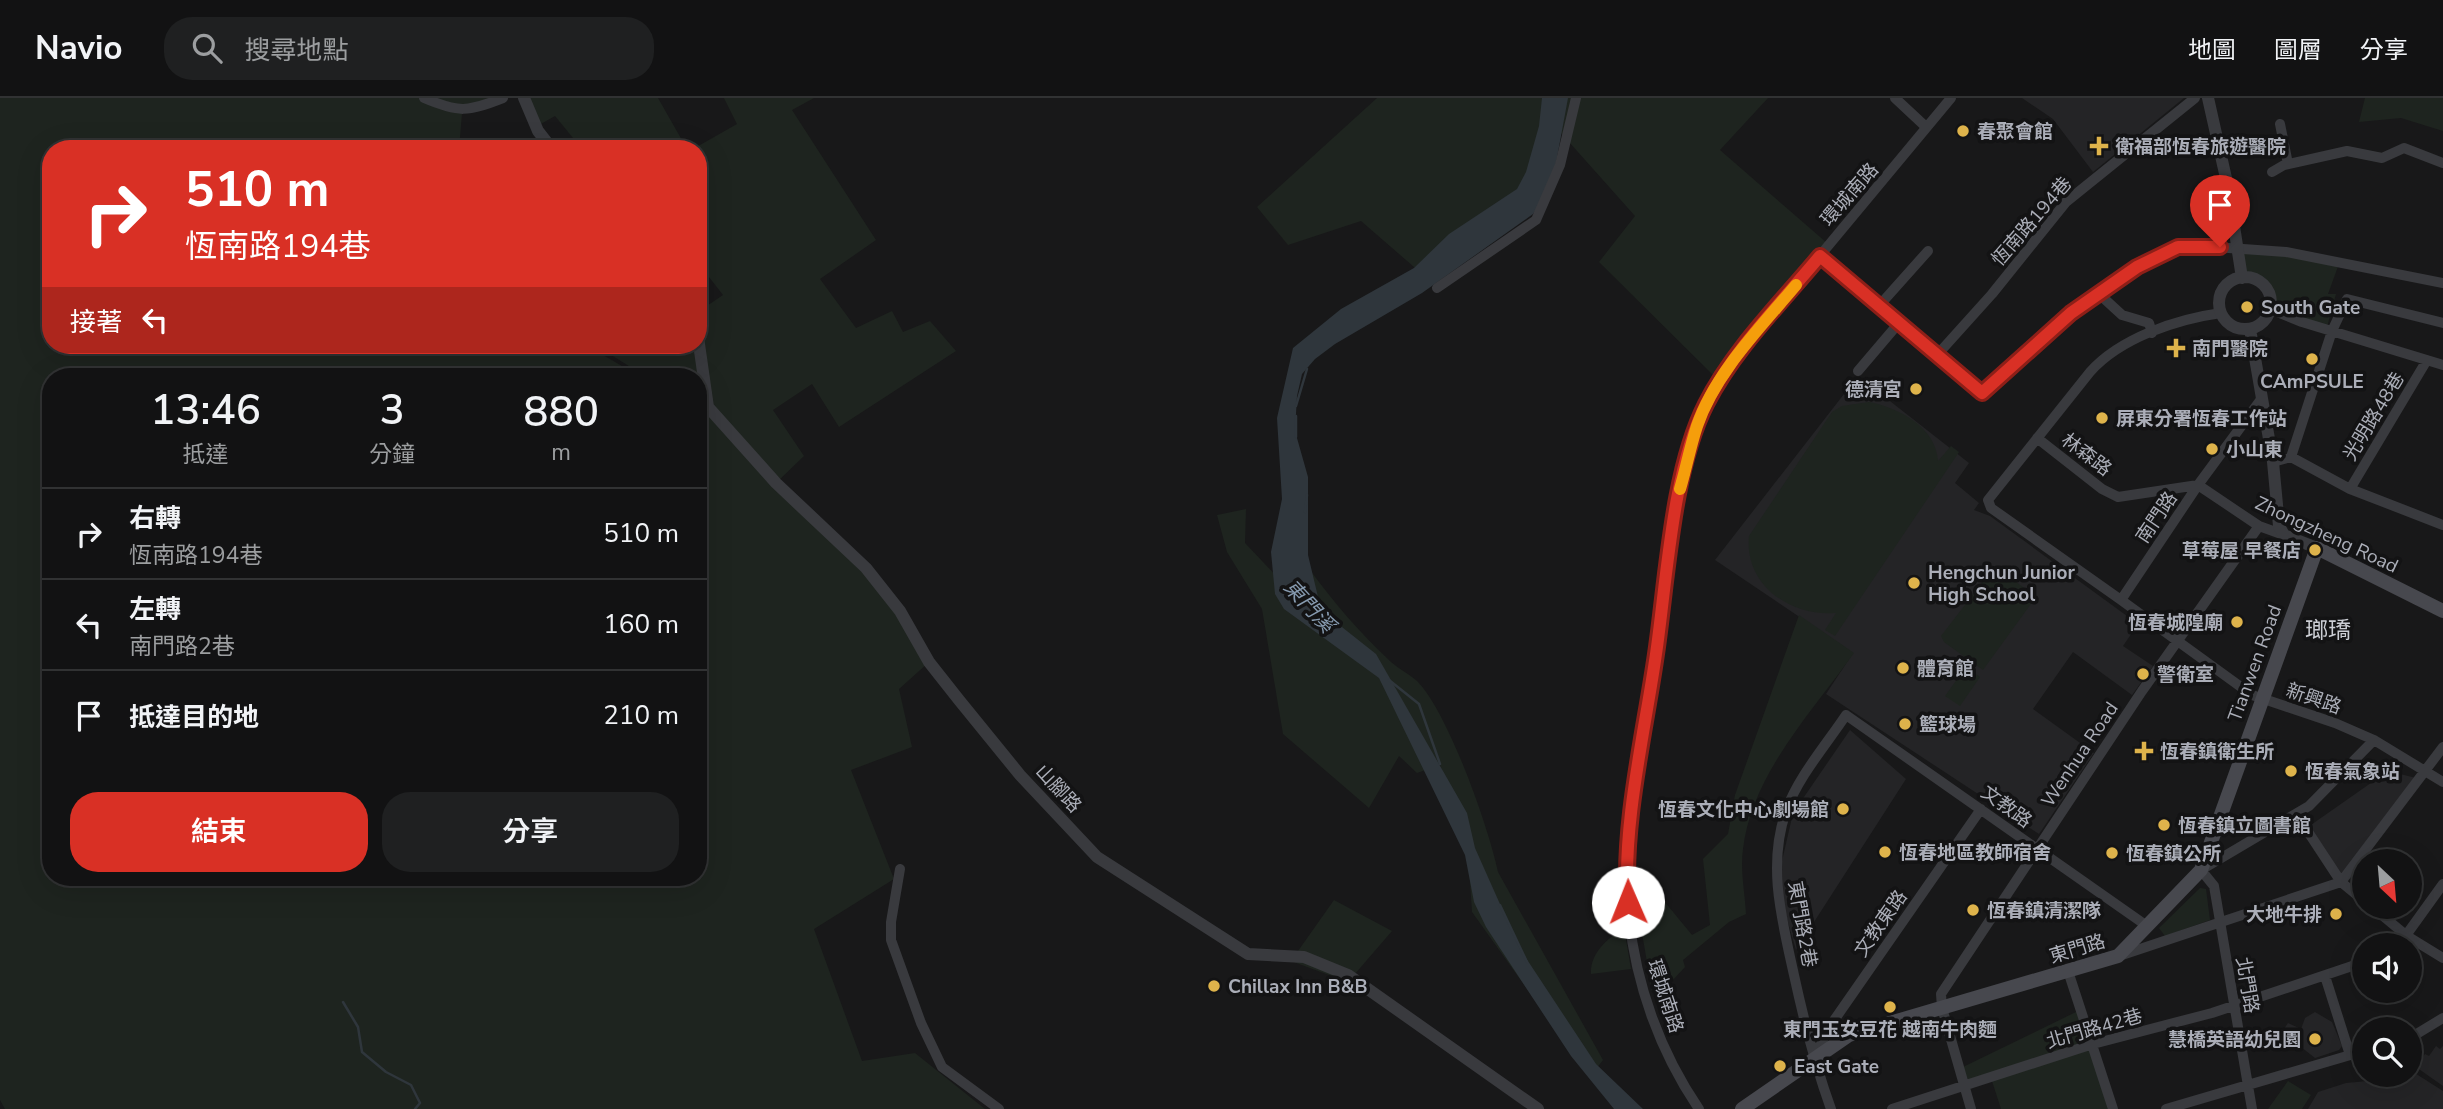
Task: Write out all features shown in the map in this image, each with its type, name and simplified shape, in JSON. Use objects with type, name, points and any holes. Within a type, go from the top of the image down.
[{"type":"main road","name":"Zhongzheng Road","points":[[2317,548],[2443,611]]},
{"type":"main road","name":"Tianwen Road","points":[[2201,870],[2317,548]]},
{"type":"main road","name":"東門路","points":[[1742,1109],[1849,1035],[2118,956],[2201,870]]},
{"type":"street","points":[[424,98],[452,110],[470,111],[503,98]]},
{"type":"street","points":[[524,98],[538,131],[545,140]]},
{"type":"street","points":[[1437,288],[1536,220],[1560,165],[1576,98]]},
{"type":"street","points":[[1895,98],[1926,127]]},
{"type":"street","name":"環城南路","points":[[1699,1109],[1679,1080],[1652,1019],[1641,983],[1629,919],[1628,852],[1680,492],[1697,426],[1713,393],[1744,347],[1951,98]]},
{"type":"street","name":"恆南路194巷","points":[[1938,354],[2066,202],[2195,98]]},
{"type":"street","points":[[2208,98],[2239,247],[2242,278]]},
{"type":"street","points":[[2280,124],[2288,164]]},
{"type":"street","points":[[2272,172],[2288,164],[2347,151],[2382,158],[2404,148],[2443,163]]},
{"type":"street","points":[[1820,256],[1982,393],[1988,391],[1996,377],[2041,337],[2098,293],[2169,250],[2188,246],[2239,247],[2340,261],[2443,283]]},
{"type":"street","points":[[1878,307],[1928,251]]},
{"type":"street","points":[[2250,278],[2264,286],[2269,293],[2270,309],[2261,324],[2250,328],[2233,326],[2221,313],[2223,290],[2231,282],[2250,278]]},
{"type":"street","points":[[2098,293],[2122,315],[2149,323],[2152,333]]},
{"type":"street","points":[[2291,457],[2332,331],[2347,299],[2443,323]]},
{"type":"street","points":[[2270,309],[2443,365]]},
{"type":"street","points":[[2176,641],[1991,508],[1989,500],[2098,363],[2109,353],[2189,319],[2221,313]]},
{"type":"street","points":[[1858,371],[1898,324]]},
{"type":"street","points":[[2250,328],[2273,462],[2277,521],[2284,535]]},
{"type":"street","name":"光明路48巷","points":[[2350,489],[2427,360]]},
{"type":"street","name":"南門路","points":[[2121,600],[2198,485],[2262,398]]},
{"type":"street","name":"山腳路","points":[[707,400],[708,407],[776,483],[866,568],[900,611],[929,662],[959,701],[1020,775],[1097,857],[1248,954],[1304,957],[1348,975],[1538,1109]]},
{"type":"street","name":"林森路","points":[[2037,438],[2102,489],[2118,497],[2198,485]]},
{"type":"street","points":[[2273,462],[2291,457],[2350,489],[2443,525]]},
{"type":"street","name":"Zhongzheng Road","points":[[2198,485],[2259,526],[2317,548]]},
{"type":"street","name":"Wenhua Road","points":[[1942,1008],[1941,994],[2036,849],[2176,641],[2259,526]]},
{"type":"street","name":"新興路","points":[[2176,641],[2252,695],[2335,723],[2375,740],[2443,782]]},
{"type":"street","name":"文教路","points":[[1846,715],[2147,926]]},
{"type":"street","name":"東門路2巷","points":[[1831,1109],[1813,1061],[1777,896],[1778,854],[1787,808],[1846,715]]},
{"type":"street","name":"東門路","points":[[2201,870],[2297,815],[2375,740]]},
{"type":"street","points":[[2118,956],[2219,925],[2341,882],[2443,747]]},
{"type":"street","name":"文教東路","points":[[1813,1061],[1842,1008],[1981,809]]},
{"type":"street","points":[[2297,815],[2341,882],[2352,891]]},
{"type":"street","points":[[900,869],[892,912],[891,940],[921,1023],[942,1067],[999,1109]]},
{"type":"street","name":"北門路","points":[[2201,870],[2214,886],[2252,1109]]},
{"type":"street","points":[[2409,933],[2443,884]]},
{"type":"street","points":[[2387,919],[2403,933]]},
{"type":"street","points":[[2422,945],[2443,958]]},
{"type":"street","name":"北門路42巷","points":[[1892,1109],[2093,1044],[2235,1005],[2352,966]]},
{"type":"street","points":[[2068,971],[2113,1109]]},
{"type":"street","points":[[2166,1109],[2350,1055],[2325,976]]},
{"type":"street","points":[[1942,1008],[1971,1109]]},
{"type":"street","points":[[2422,1031],[2443,1018]]},
{"type":"shaded area","points":[[0,98],[497,98],[462,113],[460,140],[42,140],[42,354],[601,354],[625,368],[42,368],[42,886],[707,886],[707,368],[632,368],[610,354],[707,354],[707,306],[723,295],[707,275],[707,141],[737,124],[724,98],[814,98],[792,110],[876,240],[820,279],[856,328],[892,311],[903,332],[930,321],[956,351],[839,427],[812,384],[773,410],[804,456],[777,482],[866,568],[929,662],[899,689],[912,747],[851,770],[894,879],[814,929],[862,1061],[915,1053],[985,1109],[5,1109],[0,1100]]},
{"type":"shaded area","points":[[529,98],[658,98],[682,140],[575,140],[555,116],[539,125]]},
{"type":"shaded area","points":[[1377,98],[1768,98],[1720,150],[1827,243],[1714,376],[1599,262],[1635,216],[1553,124],[1543,171],[1429,280],[1361,221],[1288,245],[1257,207]]},
{"type":"shaded area","name":"衛福部恆春旅遊醫院","points":[[2022,98],[2184,98],[2093,172],[2053,119]]},
{"type":"shaded area","points":[[2365,98],[2443,98],[2443,131],[2401,118],[2359,122]]},
{"type":"shaded area","points":[[2239,247],[2340,261],[2328,294],[2336,294],[2327,327],[2269,307],[2263,286],[2244,277]]},
{"type":"shaded area","name":"Hengchun Junior High School","points":[[1858,376],[1969,463],[1955,483],[1979,503],[1974,510],[1990,516],[2138,624],[2123,646],[2153,666],[2132,695],[2073,652],[2033,709],[2094,753],[2039,834],[1826,694],[1853,653],[1715,560]]},
{"type":"shaded area","points":[[1869,402],[1892,409],[1914,421],[1931,438],[1938,461],[1951,446],[1959,452],[1835,636],[1825,630],[1836,613],[1803,610],[1787,603],[1762,583],[1749,554],[1749,536],[1832,412],[1842,406]]},
{"type":"shaded area","points":[[1246,509],[1245,543],[1283,583],[1310,570],[1359,629],[1391,662],[1417,681],[1429,696],[1466,772],[1498,872],[1603,1060],[1590,1077],[1472,912],[1469,866],[1440,765],[1417,773],[1399,756],[1369,808],[1283,734],[1262,609],[1227,552],[1217,515]]},
{"type":"shaded area","points":[[1995,566],[2036,597],[1983,670],[1944,642],[1941,636]]},
{"type":"shaded area","points":[[1799,615],[1854,653],[1786,745],[1758,795],[1749,821],[1742,857],[1746,914],[1729,922],[1683,960],[1685,967],[1659,995],[1652,992],[1640,921],[1648,911],[1664,901],[1692,935],[1710,925],[1703,859],[1728,834],[1735,795]]},
{"type":"shaded area","points":[[1966,667],[1980,677],[1960,706],[1945,696]]},
{"type":"shaded area","points":[[1850,730],[1906,779],[1796,950],[1781,898],[1782,861],[1793,813]]},
{"type":"shaded area","points":[[2388,771],[2416,778],[2362,849],[2352,849],[2352,862],[2341,876],[2308,827]]},
{"type":"shaded area","points":[[2200,888],[2206,889],[2210,920],[2165,936],[2159,928]]},
{"type":"shaded area","points":[[1334,900],[1392,931],[1348,982],[1291,961]]},
{"type":"shaded area","points":[[1624,928],[1631,969],[1591,974],[1593,959],[1597,953],[1606,941]]},
{"type":"shaded area","points":[[2078,1011],[2108,1109],[2001,1109],[1992,1081],[1970,1086],[1963,1067]]},
{"type":"shaded area","name":"慧橋英語幼兒園","points":[[2315,1012],[2332,1022],[2342,1046],[2339,1050],[2315,1058],[2282,1032],[2288,1023],[2301,1029],[2305,1018]]},
{"type":"shaded area","points":[[2436,1046],[2440,1049],[2443,1046],[2443,1086],[2422,1071],[2422,1058],[2425,1054],[2429,1056]]},
{"type":"shaded area","points":[[2422,1078],[2443,1091],[2443,1109],[2308,1109],[2318,1092],[2352,1082],[2352,1087],[2422,1087]]},
{"type":"shaded area","points":[[2288,1081],[2311,1095],[2302,1109],[2268,1109]]},
{"type":"water","points":[[1542,98],[1568,98],[1556,163],[1543,201],[1533,214],[1422,293],[1335,344],[1315,359],[1302,374],[1297,396],[1295,431],[1308,477],[1308,555],[1319,601],[1328,616],[1376,654],[1467,813],[1475,848],[1520,949],[1596,1064],[1643,1109],[1614,1109],[1571,1056],[1486,927],[1474,902],[1465,855],[1379,678],[1284,609],[1275,594],[1271,552],[1282,499],[1277,418],[1293,348],[1341,309],[1414,268],[1449,234],[1517,189],[1526,172],[1539,126]]},
{"type":"waterway","name":"東門溪","points":[[1296,406],[1307,369]]},
{"type":"waterway","name":"東門溪","points":[[1296,416],[1296,437]]},
{"type":"waterway","name":"東門溪","points":[[1305,512],[1307,495]]},
{"type":"waterway","name":"東門溪","points":[[1389,680],[1419,704],[1440,764]]},
{"type":"waterway","name":"東門溪","points":[[1500,905],[1527,962]]},
{"type":"waterway","points":[[343,1002],[358,1027],[362,1052],[386,1072],[411,1085],[420,1103],[415,1109]]},
{"type":"slow traffic","points":[[1680,489],[1697,426],[1706,404],[1744,347],[1796,285]]},
{"type":"place","name":"春聚會館","points":[[1963,131]]},
{"type":"place","name":"衛福部恆春旅遊醫院","points":[[2099,146]]},
{"type":"place","name":"South Gate","points":[[2247,307]]},
{"type":"place","name":"南門醫院","points":[[2176,348]]},
{"type":"place","name":"CAmPSULE","points":[[2312,359]]},
{"type":"place","name":"德清宮","points":[[1916,389]]},
{"type":"place","name":"屏東分署恆春工作站","points":[[2102,418]]},
{"type":"place","name":"小山東","points":[[2212,449]]},
{"type":"place","name":"草莓屋 早餐店","points":[[2315,550]]},
{"type":"place","name":"Hengchun Junior High School","points":[[1914,583]]},
{"type":"place","name":"恆春城隍廟","points":[[2237,622]]},
{"type":"place","name":"體育館","points":[[1903,668]]},
{"type":"place","name":"警衛室","points":[[2143,674]]},
{"type":"place","name":"籃球場","points":[[1905,724]]},
{"type":"place","name":"恆春鎮衛生所","points":[[2144,751]]},
{"type":"place","name":"恆春氣象站","points":[[2291,771]]},
{"type":"place","name":"恆春文化中心劇場館","points":[[1843,809]]},
{"type":"place","name":"恆春鎮立圖書館","points":[[2164,825]]},
{"type":"place","name":"恆春地區教師宿舍","points":[[1885,852]]},
{"type":"place","name":"恆春鎮公所","points":[[2112,853]]},
{"type":"place","name":"恆春鎮清潔隊","points":[[1973,910]]},
{"type":"place","name":"大地牛排","points":[[2336,914]]},
{"type":"place","name":"Chillax Inn B&B","points":[[1214,986]]},
{"type":"place","name":"東門玉女豆花 越南牛肉麵","points":[[1890,1007]]},
{"type":"place","name":"慧橋英語幼兒園","points":[[2315,1039]]},
{"type":"place","name":"East Gate","points":[[1780,1066]]},
{"type":"district","name":"瑯𤩝","points":[[2328,630]]},
{"type":"route","points":[[1628,902],[1628,852],[1646,718],[1680,492],[1697,426],[1719,382],[1744,347],[1820,256],[1982,393],[1988,391],[1996,377],[2041,337],[2137,267],[2178,247],[2220,247]]}]
